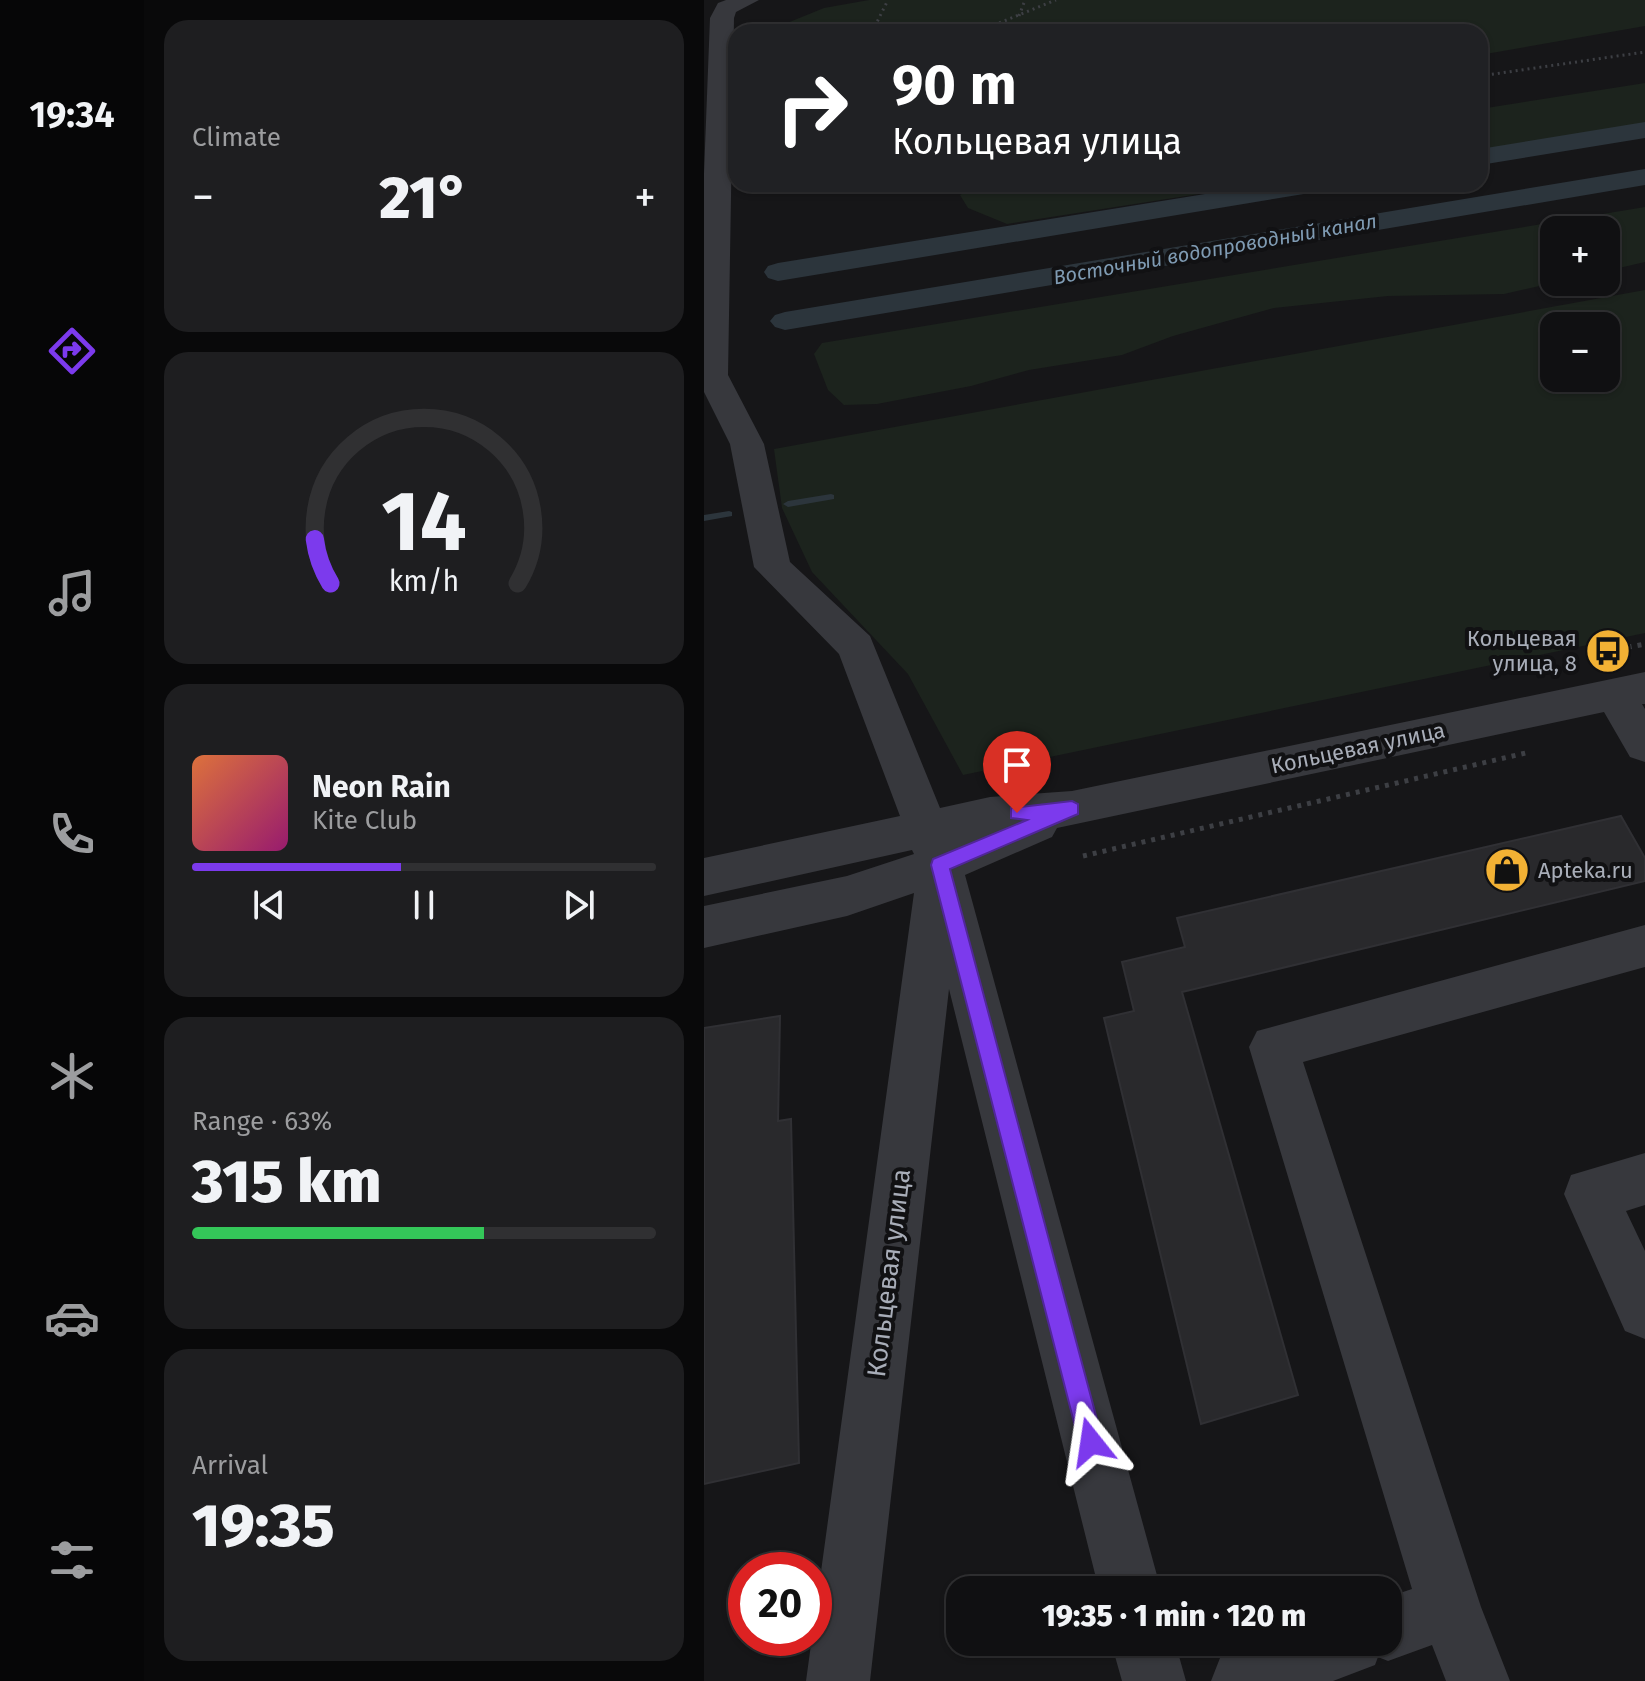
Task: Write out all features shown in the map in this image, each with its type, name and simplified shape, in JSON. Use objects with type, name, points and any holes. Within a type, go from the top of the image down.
[{"type":"street","points":[[747,0],[726,8],[722,18],[712,375],[747,444],[773,567],[856,646],[933,846],[1126,1576]]},
{"type":"street","points":[[1630,691],[1645,745]]},
{"type":"street","name":"Кольцевая улица","points":[[704,877],[933,846],[1072,809],[1630,691]]},
{"type":"street","name":"Кольцевая улица","points":[[704,927],[847,896],[933,846]]},
{"type":"street","name":"Кольцевая улица","points":[[838,1681],[933,846]]},
{"type":"street","points":[[1478,1681],[1449,1607],[1274,1047],[1645,946]]},
{"type":"street","points":[[1645,1179],[1590,1194],[1645,1311]]},
{"type":"street","points":[[1402,1624],[1449,1607]]},
{"type":"street","points":[[1147,1656],[1154,1681]]},
{"type":"street","points":[[1243,1681],[1313,1656]]},
{"type":"path","points":[[876,24],[888,0]]},
{"type":"path","points":[[1019,16],[1025,0]]},
{"type":"path","points":[[998,24],[1056,0]]},
{"type":"path","points":[[1488,75],[1645,52]]},
{"type":"path","points":[[1608,651],[1645,644]]},
{"type":"path","points":[[1083,856],[1543,749]]},
{"type":"shaded area","points":[[869,0],[1645,0],[1645,26],[1488,54],[1488,24],[785,24],[824,8]]},
{"type":"shaded area","points":[[1645,83],[1645,124],[1488,149],[1488,108]]},
{"type":"shaded area","points":[[965,192],[1212,192],[1007,224],[968,208],[960,195]]},
{"type":"shaded area","points":[[1645,207],[1645,262],[1620,268],[1620,216],[1591,216]]},
{"type":"shaded area","points":[[1540,224],[1540,286],[1504,294],[1388,296],[1274,308],[1173,336],[1122,355],[1029,370],[971,386],[877,404],[844,405],[828,390],[814,354],[822,343]]},
{"type":"shaded area","points":[[1645,290],[1645,633],[963,775],[908,674],[812,572],[782,508],[774,449]]},
{"type":"building","points":[[1621,816],[1645,858],[1645,881],[1182,992],[1298,1395],[1201,1424],[1104,1018],[1134,1011],[1122,962],[1185,947],[1177,918]]},
{"type":"building","points":[[780,1016],[778,1121],[791,1119],[799,1463],[704,1484],[704,1028]]},
{"type":"waterway","name":"Восточный водопроводный канал","points":[[1488,156],[1645,130]]},
{"type":"waterway","name":"Восточный водопроводный канал","points":[[785,321],[1645,177]]},
{"type":"waterway","name":"Восточный водопроводный канал","points":[[778,272],[1267,192]]},
{"type":"waterway","points":[[788,504],[831,497]]},
{"type":"waterway","points":[[704,518],[729,514]]},
{"type":"place","name":"Кольцевая улица, 8","points":[[1608,651]]},
{"type":"place","name":"Apteka.ru","points":[[1507,870]]},
{"type":"route","points":[[1017,813],[1072,809],[940,865],[1091,1442]]}]
